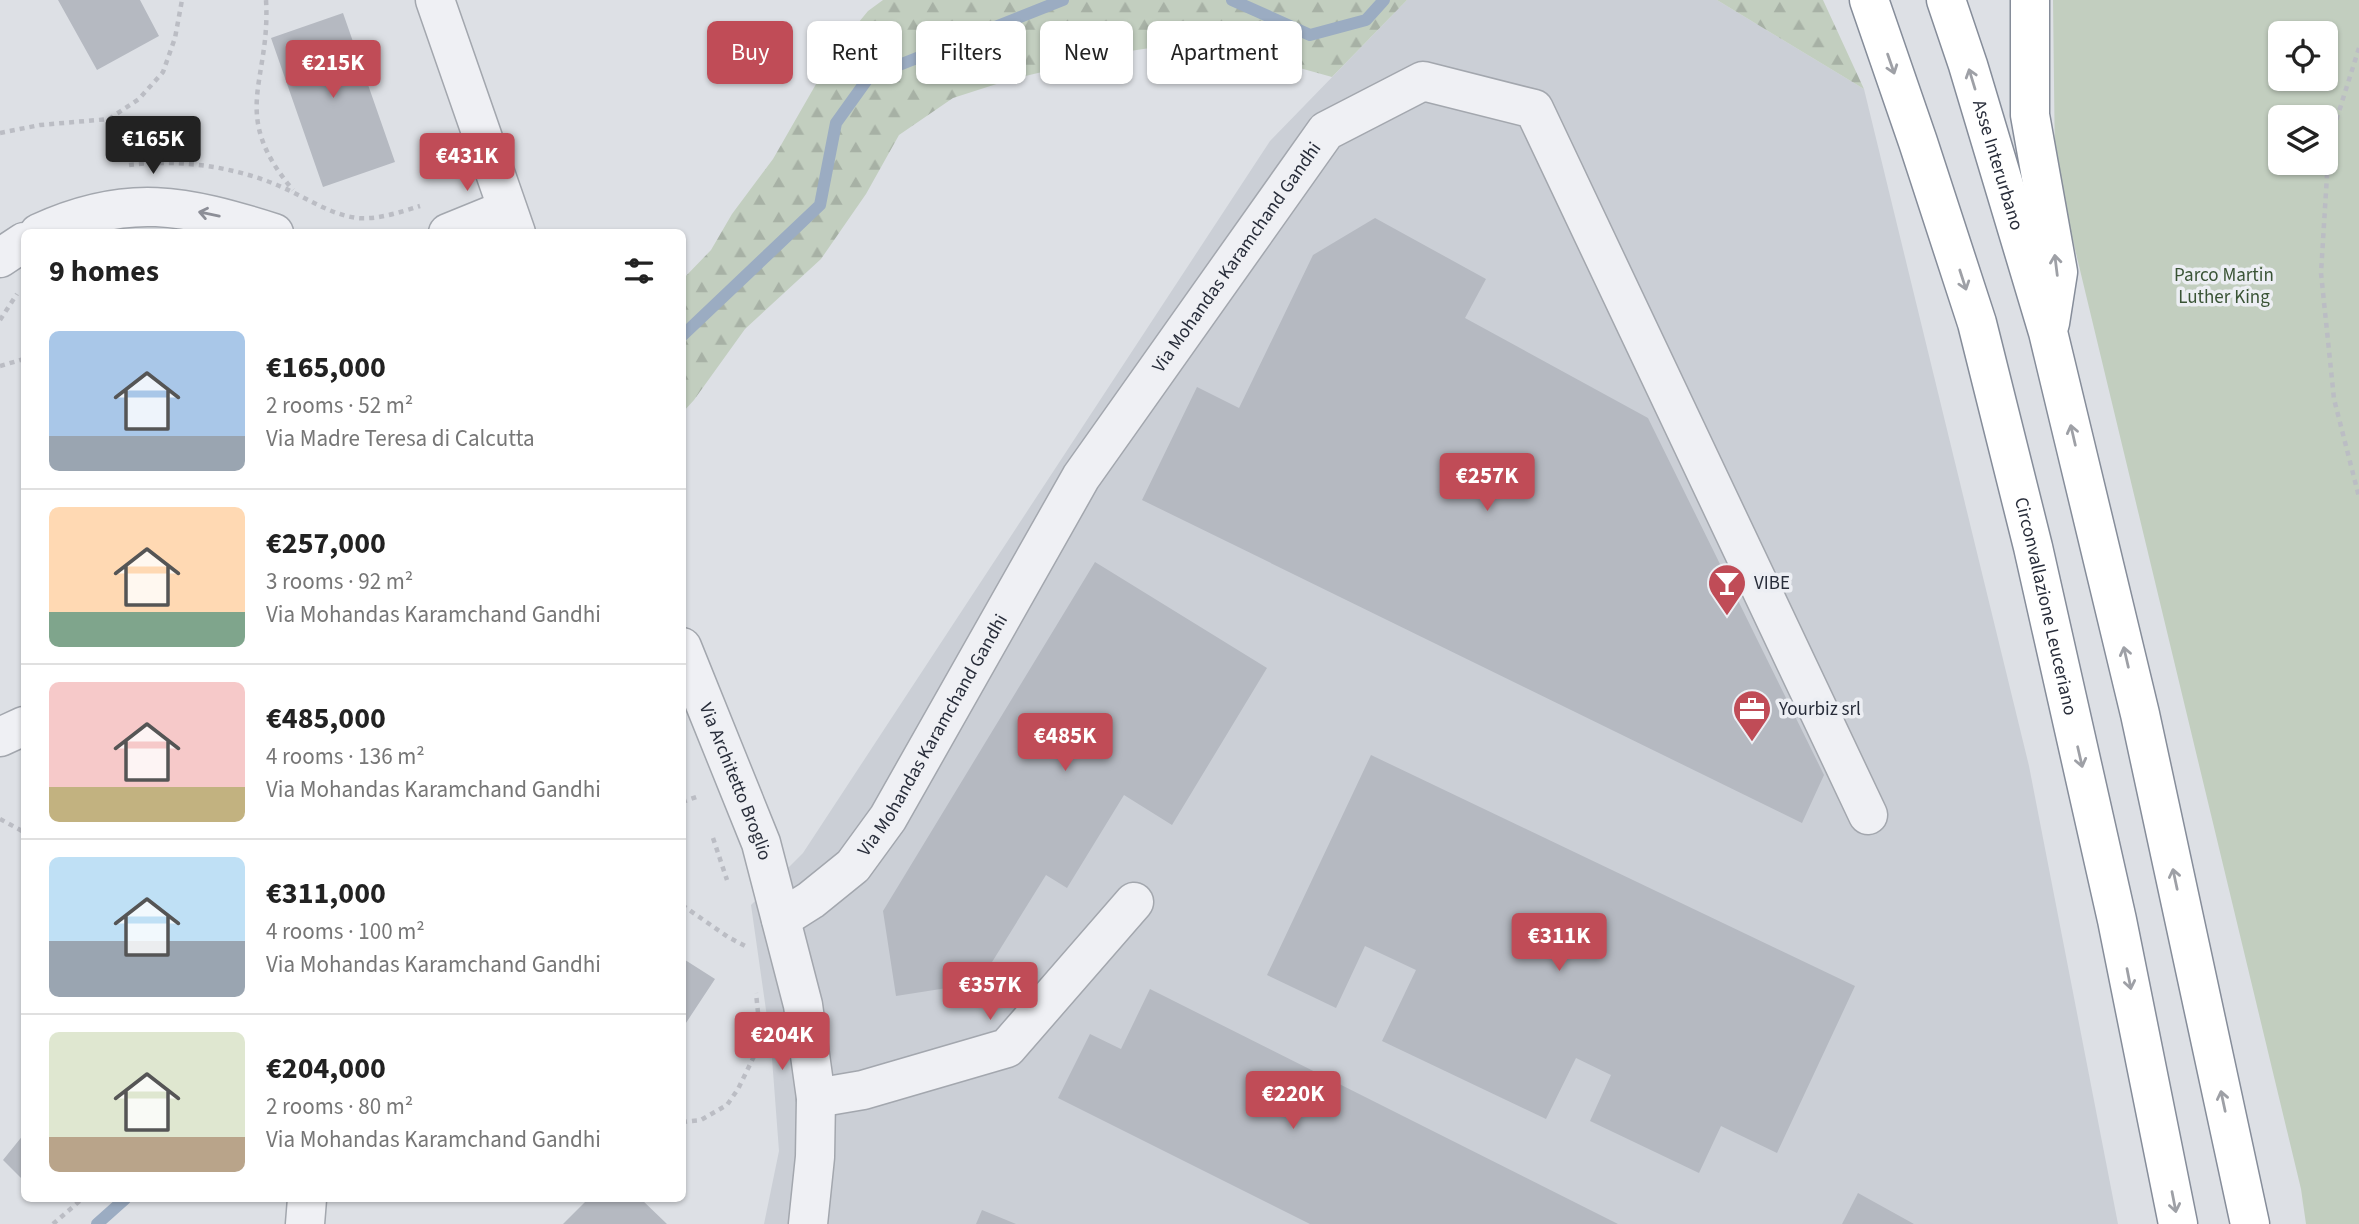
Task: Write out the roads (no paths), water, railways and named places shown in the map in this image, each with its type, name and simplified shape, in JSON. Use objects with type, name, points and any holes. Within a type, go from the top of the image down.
[{"type":"highway","name":"Circonvallazione Leuceriano","points":[[1869,0],[1977,323],[2023,507],[2117,920],[2178,1224]]},
{"type":"highway","name":"Asse Interurbano","points":[[1946,0],[2048,332]]},
{"type":"highway","points":[[2030,0],[2030,115],[2059,272],[2048,332],[2140,714],[2250,1224]]},
{"type":"street","points":[[435,0],[512,221],[440,217]]},
{"type":"street","name":"Via Mohandas Karamchand Gandhi","points":[[781,919],[811,900],[853,866],[888,818],[1081,477],[1326,131],[1423,81],[1534,109],[1868,815]]},
{"type":"street","points":[[49,229],[88,214],[134,206],[176,207],[228,218],[262,229]]},
{"type":"street","points":[[11,272],[21,249]]},
{"type":"street","name":"Via Architetto Broglio","points":[[686,657],[761,843],[781,919]]},
{"type":"street","points":[[0,737],[21,727]]},
{"type":"street","points":[[816,1098],[863,1090],[1007,1048],[1134,902]]},
{"type":"street","points":[[781,919],[803,1005],[816,1098],[815,1157],[808,1224]]},
{"type":"street","points":[[305,1224],[307,1202]]},
{"type":"waterway","points":[[686,332],[820,205],[836,123],[869,77],[1063,0]]},
{"type":"waterway","points":[[1232,0],[1310,35],[1366,20],[1384,0]]},
{"type":"waterway","points":[[97,1224],[122,1202]]},
{"type":"place","name":"VIBE","points":[[1727,617]]},
{"type":"place","name":"Yourbiz srl","points":[[1752,743]]},
{"type":"park label","name":"Parco Martin Luther King","points":[[2224,286]]}]
